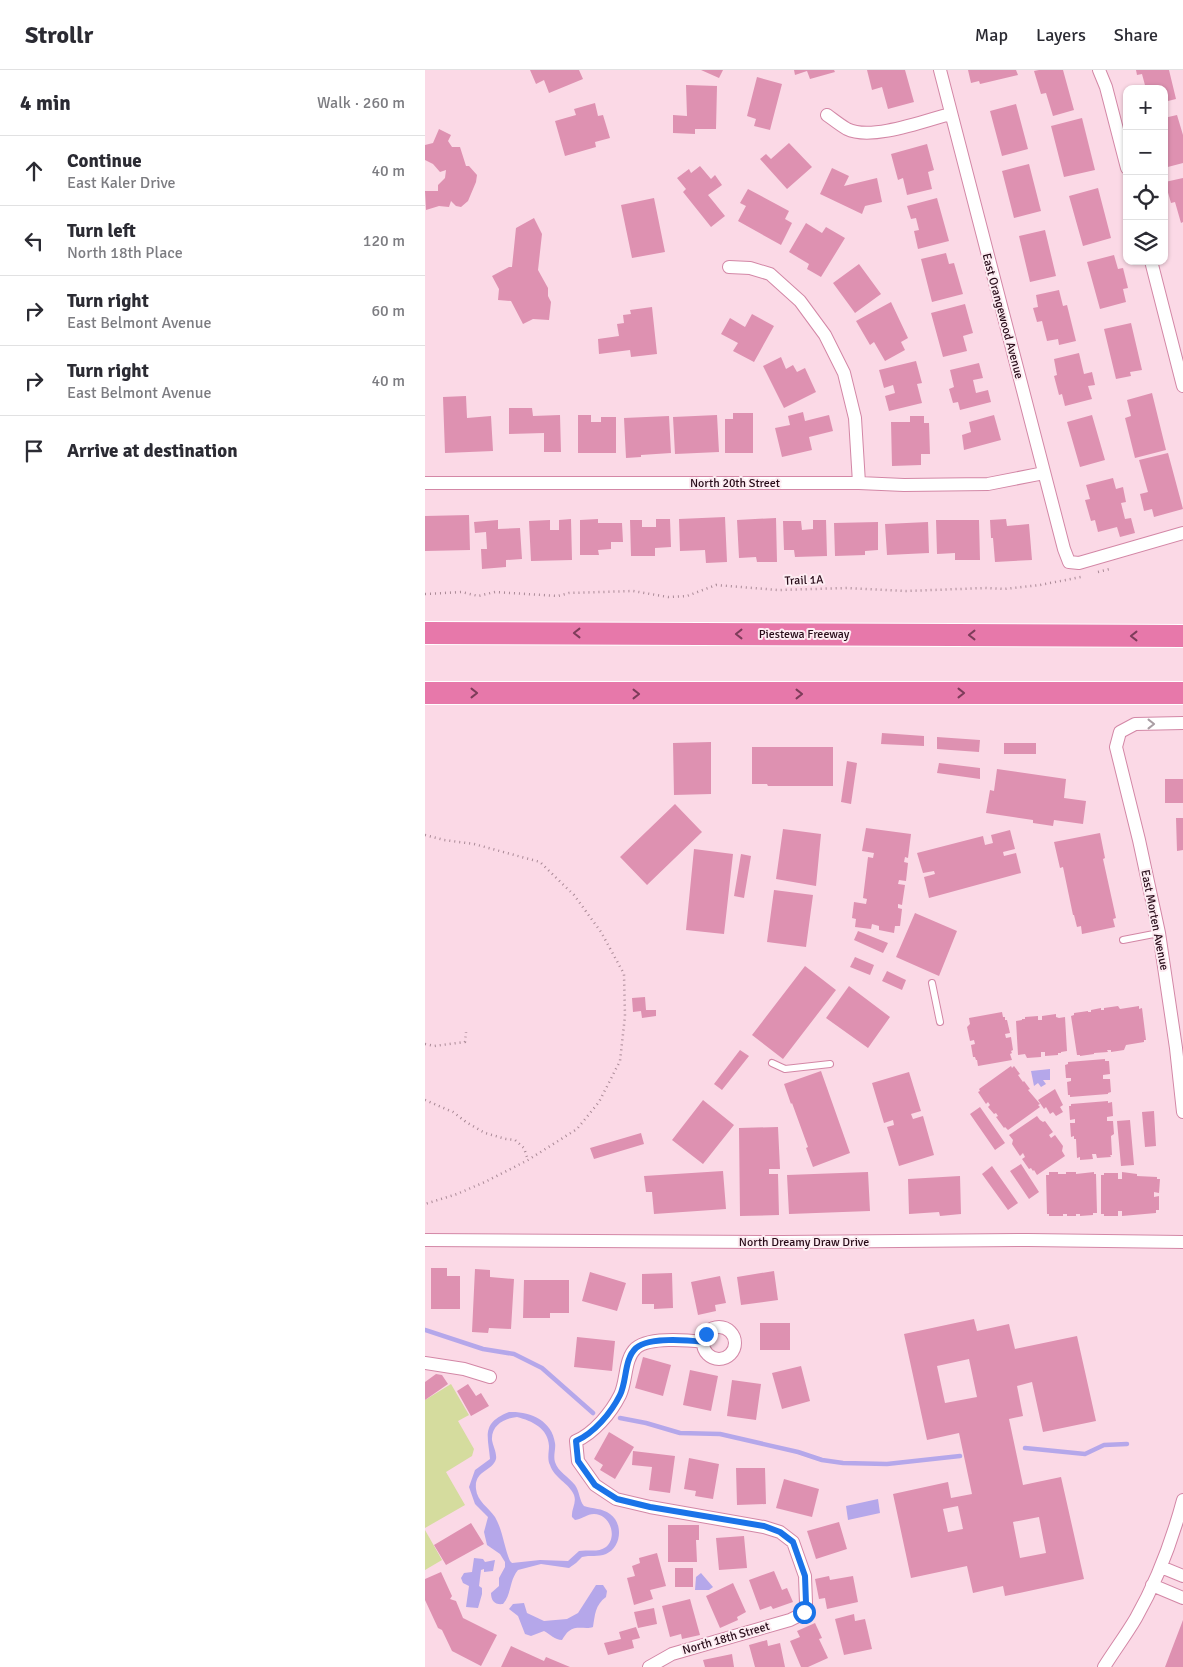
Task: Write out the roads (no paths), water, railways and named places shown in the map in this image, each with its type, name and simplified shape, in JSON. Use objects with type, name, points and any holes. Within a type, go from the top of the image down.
[{"type":"highway","name":"Piestewa Freeway","points":[[425,633],[1183,636]]},
{"type":"highway","points":[[425,693],[1183,693]]},
{"type":"street","name":"East Orangewood Avenue","points":[[940,70],[1044,473],[1069,562],[1079,562],[1183,533]]},
{"type":"street","points":[[1099,70],[1106,88],[1123,153]]},
{"type":"street","points":[[827,115],[848,130],[871,132],[891,130],[950,114]]},
{"type":"street","points":[[1152,265],[1183,386]]},
{"type":"street","points":[[729,267],[750,268],[770,274],[800,301],[825,335],[844,373],[855,418],[859,483]]},
{"type":"street","name":"North 20th Street","points":[[425,483],[988,484],[1044,473]]},
{"type":"street","name":"East Morten Avenue","points":[[1183,724],[1135,724],[1120,732],[1115,747],[1139,840],[1159,933],[1176,1048],[1183,1112]]},
{"type":"street","name":"North Dreamy Draw Drive","points":[[425,1240],[781,1242],[1038,1240],[1183,1242]]},
{"type":"street","name":"North 18th Street","points":[[649,1667],[672,1654],[791,1620],[804,1612],[806,1603],[805,1576],[793,1542],[780,1532],[764,1526],[650,1507],[617,1499],[595,1485],[578,1461],[576,1441],[588,1435],[607,1414],[621,1394],[631,1354],[637,1347],[649,1342],[690,1340],[704,1342]]},
{"type":"street","points":[[425,1362],[464,1369],[490,1377]]},
{"type":"street","points":[[1104,1667],[1136,1619],[1168,1551],[1183,1500]]},
{"type":"street","points":[[1161,1566],[1183,1576]]},
{"type":"street","points":[[1152,1585],[1183,1598]]},
{"type":"lane","points":[[1123,940],[1159,933]]},
{"type":"lane","points":[[932,983],[940,1022]]},
{"type":"lane","points":[[772,1063],[785,1069],[830,1064]]},
{"type":"waterway","points":[[425,1330],[483,1349],[514,1354],[542,1368],[593,1413]]},
{"type":"waterway","points":[[620,1418],[680,1433],[720,1434],[798,1452],[822,1460],[843,1463],[887,1464],[960,1456]]},
{"type":"waterway","points":[[1025,1448],[1085,1454],[1104,1445],[1127,1444]]}]
